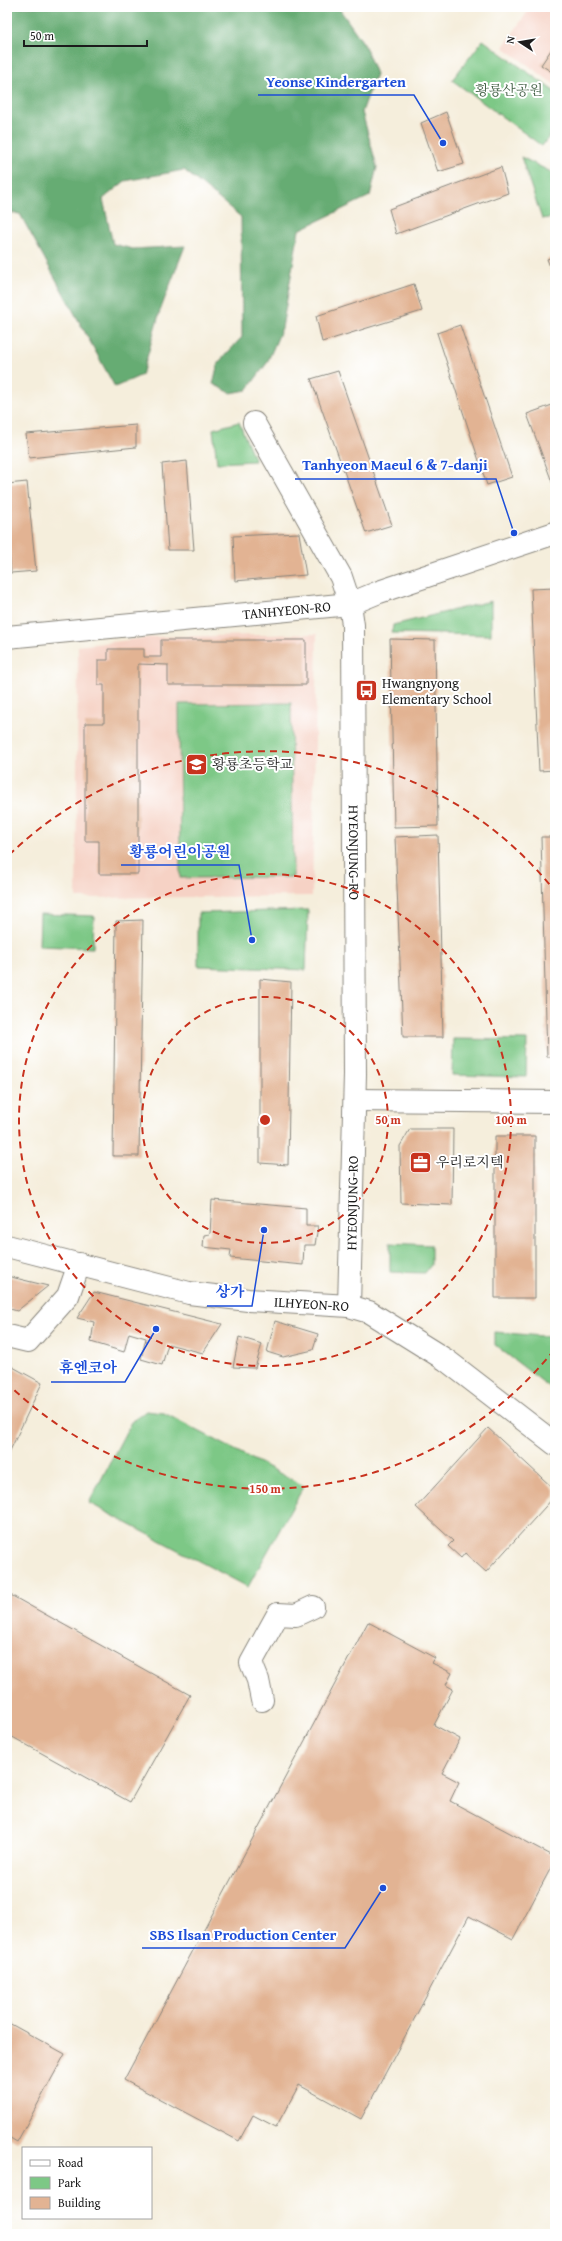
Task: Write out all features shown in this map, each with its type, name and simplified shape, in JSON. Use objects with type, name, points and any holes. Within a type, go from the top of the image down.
[{"type":"street","name":"HYEONJUNG-RO","points":[[254,423],[341,577],[350,604],[353,625],[354,1100],[349,1306]]},
{"type":"street","name":"TANHYEON-RO","points":[[7,637],[350,604],[386,589],[555,534]]},
{"type":"street","points":[[354,1100],[555,1102]]},
{"type":"street","name":"ILHYEON-RO","points":[[7,1246],[189,1293],[248,1300],[349,1306],[381,1319],[446,1360],[555,1444]]},
{"type":"street","points":[[7,1336],[28,1341],[68,1296],[79,1264]]},
{"type":"street","points":[[262,1700],[258,1680],[252,1663],[278,1614],[296,1615],[313,1607]]},
{"type":"shaded area","points":[[531,7],[555,7],[555,85],[503,47]]},
{"type":"shaded area","name":"황룡초등학교","points":[[317,634],[312,896],[76,898],[78,646],[154,637]]},
{"type":"green space","points":[[7,7],[338,7],[364,44],[376,74],[362,112],[377,167],[370,196],[299,230],[282,328],[267,363],[247,390],[231,393],[213,384],[218,363],[242,337],[241,217],[184,170],[125,181],[103,199],[113,244],[133,249],[185,246],[160,311],[142,375],[115,387],[20,214],[7,212]]},
{"type":"green space","name":"황룡산공원","points":[[483,40],[555,92],[555,129],[542,146],[452,80]]},
{"type":"green space","points":[[521,157],[555,174],[555,217],[542,219]]},
{"type":"green space","points":[[239,422],[255,461],[217,463],[213,429]]},
{"type":"green space","points":[[491,601],[491,635],[392,633],[393,625]]},
{"type":"green space","points":[[291,703],[293,877],[180,878],[179,704]]},
{"type":"green space","points":[[308,910],[306,970],[198,966],[198,913]]},
{"type":"green space","points":[[40,914],[94,916],[93,948],[39,946]]},
{"type":"green space","points":[[453,1039],[527,1040],[526,1077],[452,1075]]},
{"type":"green space","points":[[390,1243],[431,1245],[431,1265],[425,1273],[390,1272]]},
{"type":"green space","points":[[495,1332],[553,1337],[552,1389],[495,1345]]},
{"type":"green space","points":[[146,1411],[164,1413],[304,1486],[248,1587],[89,1503],[131,1422]]},
{"type":"building","points":[[555,44],[555,74],[541,65]]},
{"type":"building","points":[[446,112],[464,164],[438,172],[421,123]]},
{"type":"building","points":[[501,167],[508,193],[396,234],[389,209]]},
{"type":"building","points":[[555,256],[555,280],[547,259]]},
{"type":"building","points":[[414,284],[422,311],[322,342],[316,316]]},
{"type":"building","points":[[460,325],[512,477],[487,485],[437,333]]},
{"type":"building","points":[[338,371],[392,525],[366,533],[311,379]]},
{"type":"building","points":[[555,404],[555,490],[527,414]]},
{"type":"building","points":[[136,425],[136,447],[29,458],[26,434]]},
{"type":"building","points":[[187,461],[194,550],[168,550],[162,464]]},
{"type":"building","points":[[27,482],[36,571],[11,573],[7,526],[7,484]]},
{"type":"building","points":[[299,533],[306,575],[235,581],[233,536]]},
{"type":"building","points":[[555,588],[555,770],[539,771],[531,589]]},
{"type":"building","points":[[390,639],[435,640],[438,826],[394,827]]},
{"type":"building","points":[[161,640],[306,640],[306,685],[168,685],[168,665],[138,664],[138,874],[99,874],[99,841],[85,841],[85,723],[104,723],[104,685],[98,685],[98,660],[108,660],[108,649],[144,649],[144,657],[161,657]]},
{"type":"building","points":[[438,835],[443,1037],[403,1037],[395,837]]},
{"type":"building","points":[[541,837],[555,837],[555,1057],[547,1057]]},
{"type":"building","points":[[143,920],[139,1156],[113,1156],[116,921]]},
{"type":"building","points":[[260,979],[291,982],[288,1165],[260,1163]]},
{"type":"building","points":[[410,1129],[453,1129],[452,1205],[401,1203],[400,1146]]},
{"type":"building","points":[[495,1136],[535,1136],[535,1298],[495,1298]]},
{"type":"building","points":[[212,1200],[306,1208],[306,1226],[318,1226],[315,1245],[304,1245],[303,1265],[230,1258],[231,1250],[203,1247],[204,1235],[210,1234]]},
{"type":"building","points":[[7,1276],[48,1286],[17,1311],[7,1308]]},
{"type":"building","points":[[94,1292],[222,1324],[203,1353],[168,1344],[162,1365],[141,1359],[146,1338],[129,1333],[124,1352],[91,1342],[94,1322],[77,1318]]},
{"type":"building","points":[[275,1321],[318,1334],[313,1350],[283,1357],[267,1352]]},
{"type":"building","points":[[239,1337],[262,1344],[255,1368],[233,1367]]},
{"type":"building","points":[[11,1366],[42,1383],[7,1457],[7,1373]]},
{"type":"building","points":[[488,1428],[555,1490],[555,1496],[486,1572],[465,1553],[461,1558],[448,1546],[453,1541],[416,1507]]},
{"type":"building","points":[[7,1593],[190,1695],[130,1802],[7,1734]]},
{"type":"building","points":[[368,1622],[435,1658],[432,1663],[452,1673],[446,1685],[453,1689],[434,1725],[460,1739],[442,1773],[459,1782],[450,1801],[555,1857],[555,1860],[513,1939],[469,1916],[361,2119],[299,2085],[276,2127],[253,2115],[239,2141],[124,2080]]},
{"type":"building","points":[[7,2022],[65,2054],[17,2142],[7,2136]]},
{"type":"place","name":"Yeonse Kindergarten","points":[[443,143]]},
{"type":"place","name":"Tanhyeon Maeul 6 & 7-danji","points":[[514,533]]},
{"type":"place","name":"Hwangnyong Elementary School","points":[[367,691]]},
{"type":"place","name":"황룡초등학교","points":[[196,764]]},
{"type":"place","name":"황룡어린이공원","points":[[252,940]]},
{"type":"place","name":"우리로지텍","points":[[420,1162]]},
{"type":"place","name":"상가","points":[[264,1230]]},
{"type":"place","name":"휴엔코아","points":[[156,1329]]},
{"type":"place","name":"SBS Ilsan Production Center","points":[[383,1888]]}]
